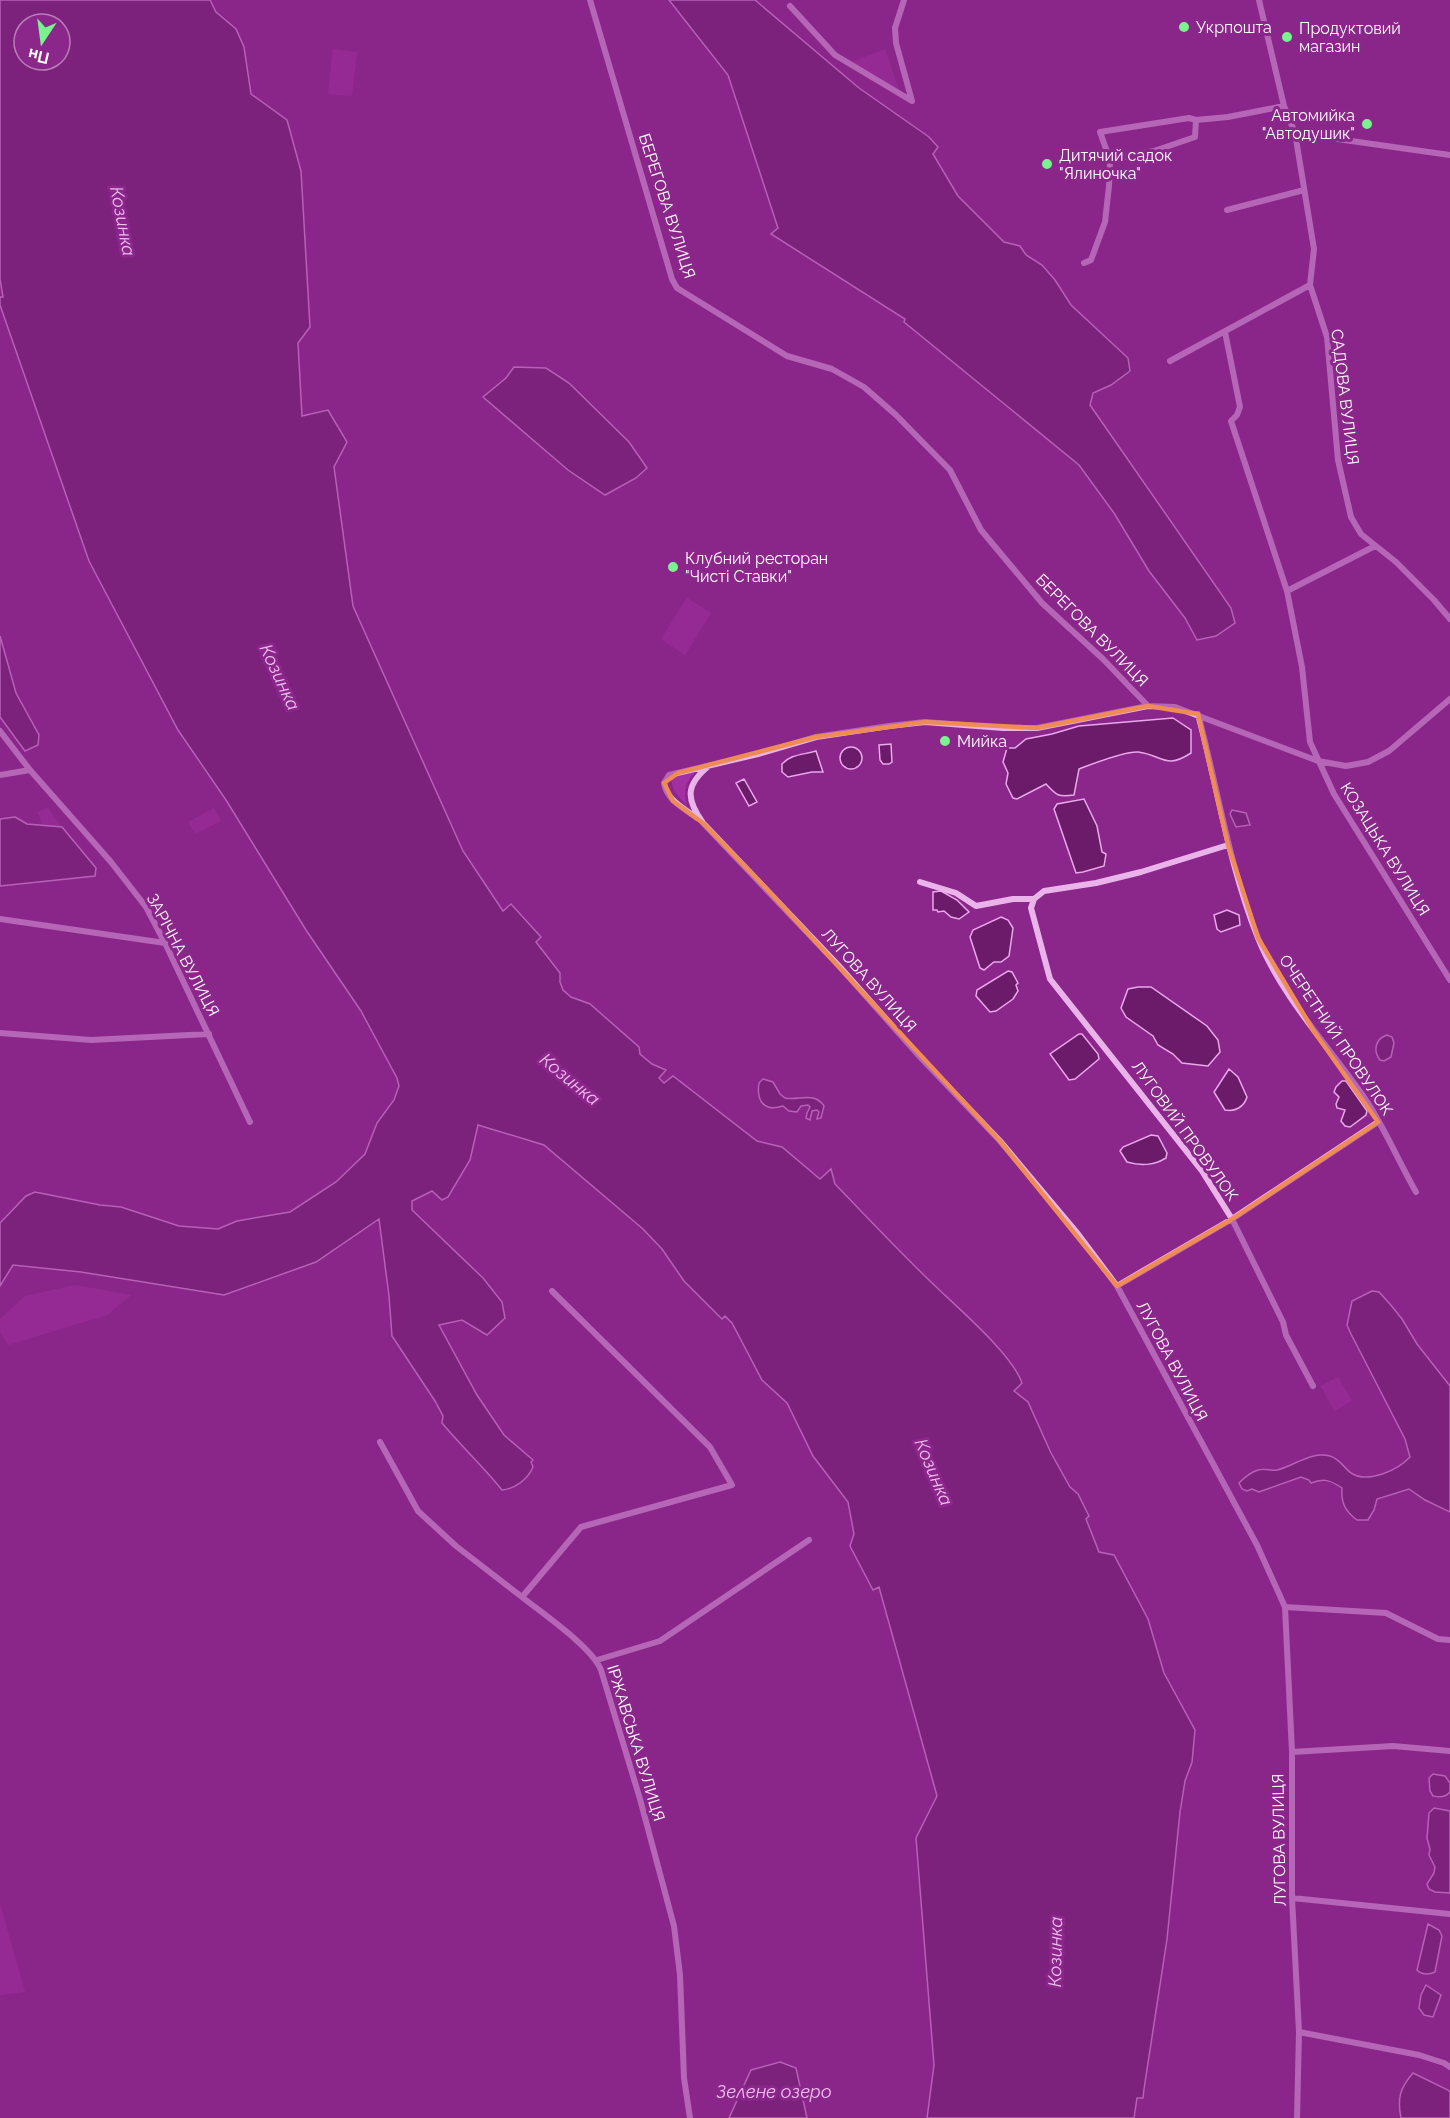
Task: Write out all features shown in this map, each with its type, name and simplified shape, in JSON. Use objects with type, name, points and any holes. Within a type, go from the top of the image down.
[{"type":"street","name":"БЕРЕГОВА ВУЛИЦЯ","points":[[590,0],[672,279],[677,288],[787,356],[832,369],[864,387],[888,408],[950,470],[981,530],[1042,603],[1103,659],[1148,706]]},
{"type":"street","points":[[790,6],[835,55],[912,101],[896,43],[895,28],[904,0]]},
{"type":"street","name":"САДОВА ВУЛИЦЯ","points":[[1259,0],[1284,106],[1295,133],[1314,249],[1310,285],[1327,338],[1338,460],[1351,517],[1361,534],[1404,570],[1450,619]]},
{"type":"street","points":[[1084,263],[1091,260],[1105,222],[1110,160],[1100,132],[1189,118],[1196,120],[1228,117],[1284,106]]},
{"type":"street","points":[[1110,160],[1154,151],[1195,137],[1196,120]]},
{"type":"street","points":[[1295,133],[1450,155]]},
{"type":"street","points":[[1227,210],[1304,190]]},
{"type":"street","points":[[1170,362],[1310,285]]},
{"type":"street","name":"КОЗАЦЬКА ВУЛИЦЯ","points":[[1225,332],[1240,407],[1237,416],[1231,422],[1287,591],[1302,668],[1310,742],[1334,794],[1450,980]]},
{"type":"street","points":[[1287,591],[1375,546]]},
{"type":"street","points":[[703,823],[673,801],[664,783],[667,777],[816,737],[925,722],[1003,728],[1037,728],[1148,706],[1175,707],[1318,761],[1346,766],[1368,762],[1389,751],[1450,699]]},
{"type":"street","name":"ОЧЕРЕТНИЙ ПРОВУЛОК","points":[[1198,714],[1228,845],[1258,938],[1312,1029],[1367,1102],[1416,1192]]},
{"type":"street","name":"ЗАРІЧНА ВУЛИЦЯ","points":[[0,731],[30,770],[111,862],[146,907],[250,1122]]},
{"type":"street","name":"ЛУГОВА ВУЛИЦЯ","points":[[710,765],[697,777],[690,791],[694,810],[703,823],[1000,1141],[1078,1234],[1117,1286],[1257,1545],[1285,1607],[1292,1752],[1292,1898],[1299,2032],[1297,2118]]},
{"type":"street","points":[[0,775],[30,770]]},
{"type":"street","points":[[920,882],[956,892],[976,906],[1013,899],[1034,899],[1044,891],[1096,883],[1141,872],[1228,845]]},
{"type":"street","name":"ЛУГОВИЙ ПРОВУЛОК","points":[[1034,899],[1031,908],[1050,979],[1168,1125],[1202,1171],[1232,1219],[1283,1322],[1286,1335],[1313,1386]]},
{"type":"street","points":[[0,920],[165,943]]},
{"type":"street","points":[[0,1033],[91,1040],[209,1034]]},
{"type":"street","points":[[1117,1286],[1232,1219],[1378,1122]]},
{"type":"street","points":[[522,1597],[580,1527],[732,1485],[710,1447],[552,1291]]},
{"type":"street","name":"ІРЖАВСЬКА ВУЛИЦЯ","points":[[380,1442],[418,1511],[456,1545],[597,1660],[640,1799],[674,1926],[680,1975],[684,2078],[690,2118]]},
{"type":"street","points":[[597,1660],[660,1641],[809,1540]]},
{"type":"street","points":[[1285,1607],[1386,1613],[1438,1639],[1450,1640]]},
{"type":"street","points":[[1292,1752],[1393,1746],[1450,1750]]},
{"type":"street","points":[[1292,1898],[1450,1914]]},
{"type":"street","points":[[1299,2032],[1419,2055],[1450,2067]]},
{"type":"highlighted area","points":[[1148,706],[1198,714],[1228,845],[1258,938],[1313,1030],[1378,1122],[1232,1219],[1117,1286],[1000,1141],[764,886],[703,823],[673,801],[664,783],[678,773],[816,737],[889,726],[925,722],[1037,728]]},
{"type":"shaded area","points":[[333,49],[357,52],[352,96],[328,94]]},
{"type":"shaded area","points":[[885,49],[899,90],[852,62]]},
{"type":"shaded area","points":[[687,598],[711,613],[685,655],[661,639]]},
{"type":"shaded area","points":[[697,771],[686,787],[687,806],[674,791],[671,780],[674,777]]},
{"type":"shaded area","points":[[48,808],[62,827],[43,826],[38,812]]},
{"type":"shaded area","points":[[214,808],[221,821],[195,834],[188,822]]},
{"type":"shaded area","points":[[75,1285],[131,1295],[107,1315],[8,1345],[0,1332],[0,1319],[25,1296]]},
{"type":"shaded area","points":[[1338,1377],[1352,1401],[1334,1411],[1321,1386]]},
{"type":"shaded area","points":[[0,1904],[25,1992],[0,1995]]},
{"type":"water","name":"Козинка","points":[[0,0],[210,0],[216,12],[236,29],[244,47],[251,94],[287,120],[301,171],[310,327],[298,343],[302,416],[328,410],[347,442],[334,467],[353,606],[463,851],[503,911],[511,904],[541,937],[536,942],[560,973],[563,990],[571,997],[590,1004],[639,1047],[640,1054],[652,1064],[666,1070],[659,1078],[664,1083],[673,1076],[757,1141],[782,1147],[820,1179],[831,1169],[835,1184],[995,1344],[1016,1371],[1022,1383],[1014,1391],[1028,1402],[1051,1453],[1070,1487],[1078,1494],[1089,1516],[1086,1519],[1099,1552],[1114,1555],[1148,1619],[1164,1673],[1195,1730],[1192,1762],[1185,1781],[1180,1812],[1167,1939],[1143,2098],[1137,2098],[1134,2118],[927,2118],[934,2065],[916,1838],[937,1796],[879,1587],[873,1590],[850,1546],[854,1534],[848,1502],[813,1456],[787,1403],[762,1380],[732,1323],[725,1316],[722,1319],[684,1281],[662,1249],[643,1229],[544,1145],[478,1125],[470,1160],[448,1197],[442,1200],[432,1191],[412,1201],[412,1210],[483,1278],[502,1302],[505,1318],[487,1335],[462,1320],[439,1325],[477,1395],[504,1435],[533,1460],[531,1462],[533,1467],[528,1476],[507,1489],[502,1490],[442,1423],[443,1416],[435,1401],[392,1336],[379,1219],[316,1262],[224,1295],[81,1272],[13,1265],[0,1286],[0,1223],[26,1196],[35,1192],[121,1207],[179,1226],[218,1229],[237,1221],[290,1212],[336,1182],[365,1154],[377,1123],[394,1100],[399,1086],[397,1078],[361,1011],[306,930],[226,800],[178,730],[89,561],[0,305],[0,297],[3,297],[0,279]]},
{"type":"water","points":[[669,0],[755,0],[859,88],[929,137],[938,147],[933,154],[958,196],[1004,242],[1020,246],[1026,255],[1042,265],[1071,305],[1128,358],[1130,371],[1111,385],[1093,393],[1090,405],[1231,608],[1235,623],[1216,636],[1197,640],[1185,618],[1149,571],[1114,513],[1079,465],[904,322],[905,319],[771,234],[778,228],[728,75]]},
{"type":"water","points":[[514,367],[546,368],[569,383],[629,442],[647,468],[636,478],[605,495],[568,470],[483,397],[506,378]]},
{"type":"water","points":[[0,636],[16,693],[39,735],[38,745],[25,751],[0,717]]},
{"type":"water","points":[[1173,718],[1191,730],[1191,753],[1182,758],[1169,761],[1138,752],[1100,761],[1079,769],[1074,795],[1058,795],[1046,784],[1017,799],[1013,798],[1006,784],[1008,773],[1003,762],[1007,748],[1015,748],[1026,739],[1079,726]]},
{"type":"water","points":[[891,744],[892,762],[883,764],[880,760],[879,745]]},
{"type":"water","points":[[851,747],[861,754],[862,758],[855,768],[851,769],[841,762],[840,758],[847,748]]},
{"type":"water","points":[[816,751],[823,772],[788,777],[782,772],[782,764],[789,758]]},
{"type":"water","points":[[744,779],[757,802],[749,806],[736,783]]},
{"type":"water","points":[[1084,799],[1097,826],[1102,852],[1106,854],[1104,866],[1076,873],[1054,809],[1057,804]]},
{"type":"water","points":[[1232,810],[1246,813],[1250,825],[1236,827],[1230,814]]},
{"type":"water","points":[[15,817],[27,824],[62,827],[96,868],[95,876],[0,886],[0,819]]},
{"type":"water","points":[[941,891],[957,900],[969,912],[959,919],[951,917],[944,911],[933,910],[933,892]]},
{"type":"water","points":[[1227,910],[1239,915],[1240,925],[1221,932],[1217,929],[1214,915]]},
{"type":"water","points":[[1001,917],[1008,920],[1013,928],[1009,956],[1001,962],[994,962],[984,970],[980,968],[970,937],[973,930]]},
{"type":"water","points":[[1008,971],[1012,972],[1018,983],[1016,985],[1018,991],[1013,999],[996,1011],[990,1012],[976,996],[977,990]]},
{"type":"water","points":[[1151,987],[1207,1026],[1218,1040],[1220,1052],[1208,1066],[1182,1063],[1158,1045],[1153,1036],[1126,1017],[1121,1008],[1128,989]]},
{"type":"water","points":[[1082,1034],[1098,1054],[1099,1059],[1075,1079],[1069,1080],[1050,1054]]},
{"type":"water","points":[[1387,1035],[1392,1037],[1394,1043],[1391,1057],[1384,1061],[1378,1057],[1376,1046],[1380,1039]]},
{"type":"water","points":[[1229,1069],[1238,1077],[1247,1097],[1246,1101],[1236,1109],[1225,1110],[1214,1092]]},
{"type":"water","points":[[763,1079],[773,1082],[785,1098],[811,1098],[820,1101],[824,1106],[821,1118],[817,1119],[819,1112],[817,1110],[812,1111],[810,1120],[806,1118],[810,1107],[808,1105],[801,1106],[797,1112],[789,1111],[783,1106],[771,1108],[763,1104],[758,1090],[759,1083]]},
{"type":"water","points":[[1342,1081],[1346,1081],[1367,1111],[1366,1115],[1350,1127],[1345,1126],[1341,1121],[1345,1110],[1337,1108],[1336,1104],[1339,1097],[1334,1092]]},
{"type":"water","points":[[1151,1135],[1158,1136],[1167,1153],[1166,1158],[1147,1164],[1127,1162],[1120,1151],[1123,1147]]},
{"type":"water","points":[[1372,1291],[1379,1292],[1390,1304],[1417,1344],[1450,1386],[1450,1512],[1409,1489],[1377,1499],[1368,1520],[1357,1520],[1345,1506],[1342,1488],[1327,1481],[1311,1483],[1301,1477],[1259,1492],[1242,1489],[1239,1483],[1255,1471],[1277,1470],[1316,1456],[1333,1457],[1351,1473],[1366,1477],[1391,1471],[1410,1457],[1405,1439],[1347,1325],[1352,1301]]},
{"type":"water","points":[[1433,1774],[1445,1776],[1450,1783],[1450,1792],[1440,1797],[1433,1796],[1430,1791],[1429,1778]]},
{"type":"water","points":[[1434,1808],[1450,1811],[1450,1893],[1435,1892],[1429,1889],[1427,1884],[1435,1867],[1429,1855],[1427,1838],[1429,1813]]},
{"type":"water","points":[[1428,1924],[1439,1930],[1442,1936],[1435,1972],[1425,1974],[1417,1970]]},
{"type":"water","points":[[1426,1985],[1441,1995],[1433,2017],[1424,2015],[1419,2008],[1421,1995]]},
{"type":"water","name":"Зелене озеро","points":[[780,2062],[796,2068],[807,2118],[729,2118],[751,2070]]},
{"type":"water","points":[[1413,2073],[1450,2092],[1450,2118],[1401,2118],[1399,2105],[1401,2094]]},
{"type":"place","name":"Укрпошта","points":[[1184,27]]},
{"type":"place","name":"Продуктовий магазин","points":[[1287,37]]},
{"type":"place","name":"Автомийка \"Автодушик\"","points":[[1367,124]]},
{"type":"place","name":"Дитячий садок \"Ялиночка\"","points":[[1047,164]]},
{"type":"place","name":"Клубний ресторан \"Чисті Ставки\"","points":[[673,567]]},
{"type":"place","name":"Мийка","points":[[945,741]]}]
